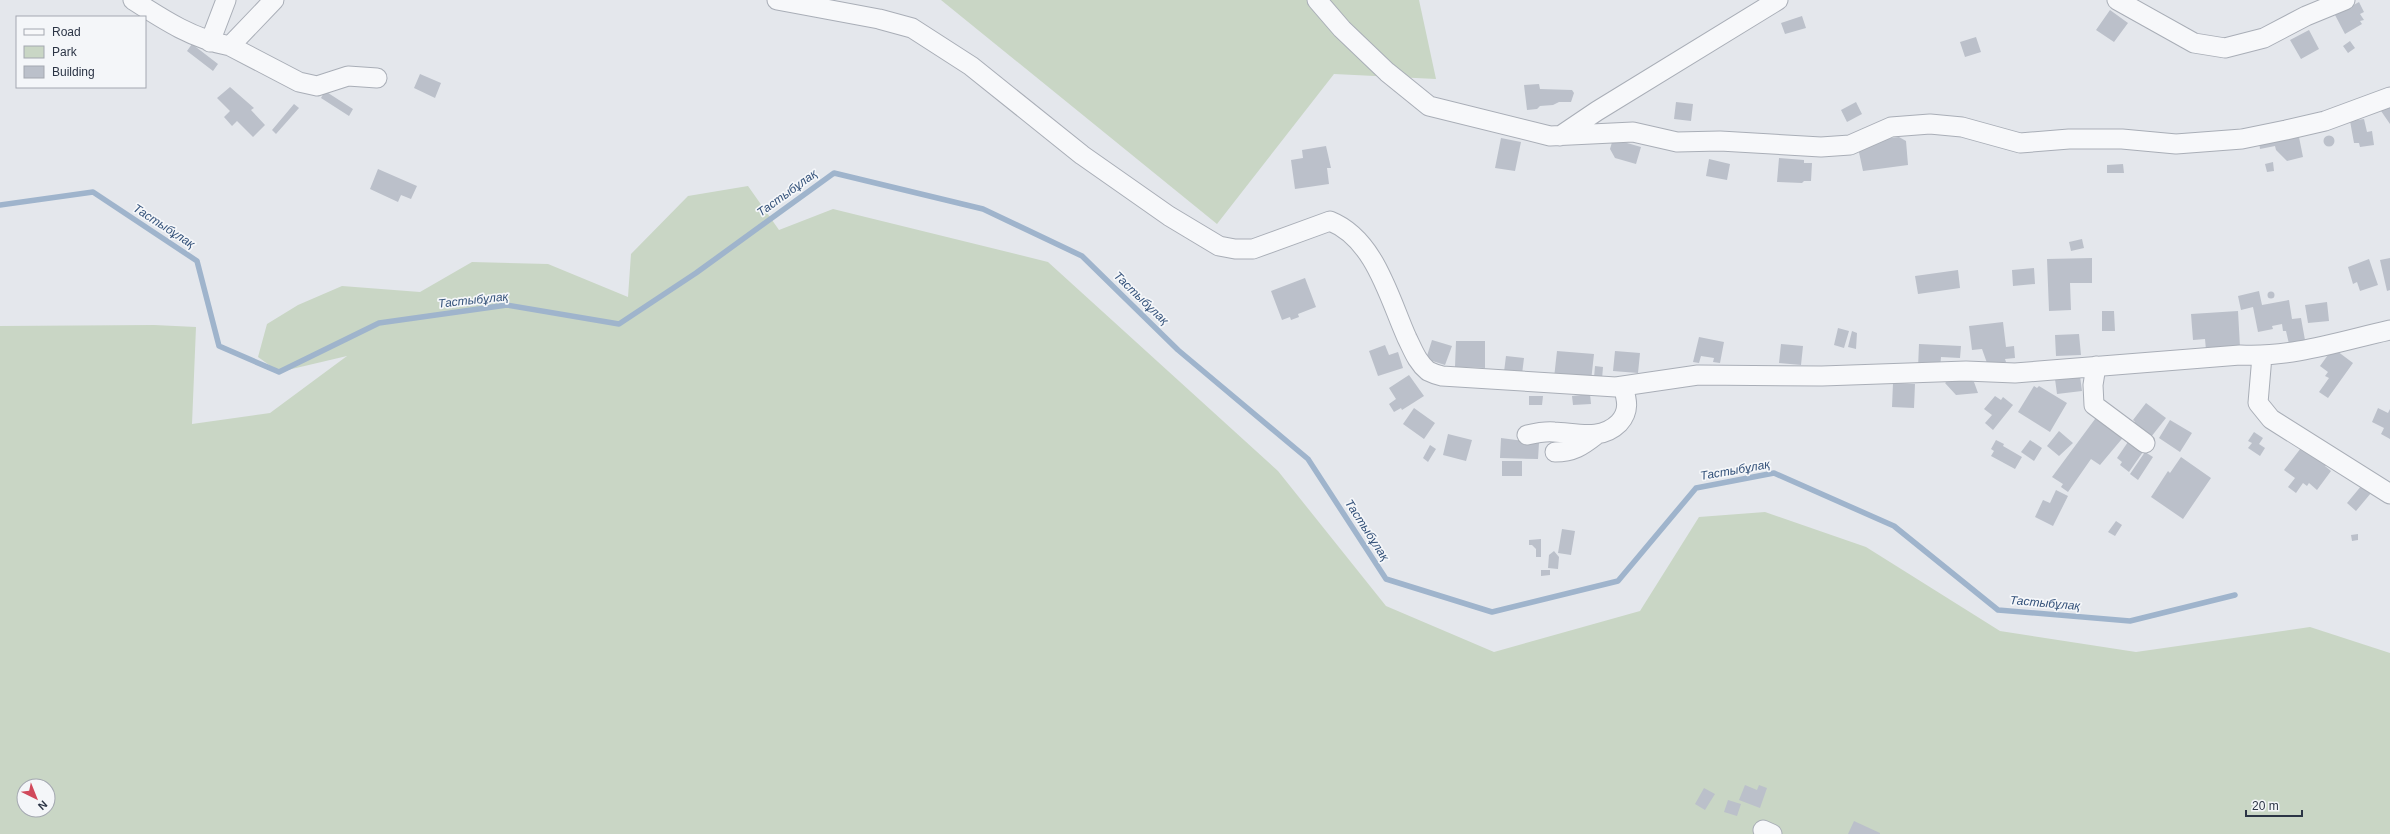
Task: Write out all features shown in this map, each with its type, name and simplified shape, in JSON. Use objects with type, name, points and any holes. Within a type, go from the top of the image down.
[{"type":"street","points":[[133,0],[181,30],[210,42],[230,46],[299,82],[316,86],[348,76],[377,78]]},
{"type":"street","points":[[210,42],[226,0]]},
{"type":"street","points":[[230,46],[274,0]]},
{"type":"street","points":[[777,0],[879,19],[912,28],[971,66],[1082,155],[1169,216],[1219,246],[1235,249],[1252,249],[1326,222],[1330,221],[1343,226],[1369,255],[1392,301],[1413,354],[1429,371],[1442,376],[1460,379],[1623,386],[1698,375],[1822,376],[1966,371],[2015,373],[2240,354],[2262,356],[2298,352],[2388,334]]},
{"type":"street","points":[[1317,0],[1342,29],[1387,72],[1429,106],[1528,131],[1560,136],[1633,132],[1677,142],[1720,140],[1821,147],[1850,146],[1891,127],[1930,124],[1962,127],[2020,143],[2068,139],[2122,139],[2176,144],[2242,139],[2286,130],[2325,121],[2390,98]]},
{"type":"street","points":[[1560,136],[1778,0]]},
{"type":"street","points":[[2117,0],[2194,43],[2225,48],[2264,38],[2306,16],[2345,0]]},
{"type":"street","points":[[2262,356],[2258,403],[2271,419],[2390,494]]},
{"type":"street","points":[[2096,366],[2093,385],[2094,405],[2145,443]]},
{"type":"street","points":[[1555,452],[1569,452],[1580,447],[1596,435],[1611,430],[1625,416],[1628,402],[1623,386]]},
{"type":"street","points":[[1527,435],[1554,432],[1596,435]]},
{"type":"green space","points":[[941,0],[1419,0],[1436,79],[1334,74],[1217,224]]},
{"type":"green space","points":[[748,186],[779,230],[833,209],[1048,262],[1278,471],[1386,606],[1494,652],[1640,611],[1699,517],[1765,512],[1866,547],[2000,631],[2136,652],[2310,627],[2390,653],[2390,834],[0,834],[0,326],[154,325],[196,327],[192,424],[270,413],[347,356],[279,372],[258,357],[267,324],[298,305],[342,286],[420,292],[472,262],[548,264],[628,297],[631,254],[688,196]]},
{"type":"building","points":[[2359,2],[2364,12],[2360,14],[2364,20],[2360,21],[2362,24],[2345,34],[2335,15]]},
{"type":"building","points":[[2110,10],[2128,23],[2114,42],[2096,30]]},
{"type":"building","points":[[1802,16],[1806,28],[1785,34],[1781,23]]},
{"type":"building","points":[[2309,30],[2319,49],[2301,59],[2290,40]]},
{"type":"building","points":[[1976,37],[1981,52],[1965,57],[1960,42]]},
{"type":"building","points":[[2350,41],[2355,48],[2348,53],[2343,46]]},
{"type":"building","points":[[192,44],[218,64],[213,71],[187,51]]},
{"type":"building","points":[[420,74],[441,83],[435,98],[414,88]]},
{"type":"building","points":[[1539,84],[1540,89],[1572,90],[1574,93],[1571,102],[1559,102],[1553,105],[1540,106],[1537,109],[1527,110],[1524,85]]},
{"type":"building","points":[[230,87],[254,108],[251,110],[265,125],[253,137],[237,121],[232,126],[224,117],[230,111],[217,98]]},
{"type":"building","points":[[325,91],[353,109],[349,116],[321,98]]},
{"type":"building","points":[[1676,102],[1693,104],[1691,121],[1674,119]]},
{"type":"building","points":[[1856,102],[1862,114],[1847,122],[1841,110]]},
{"type":"building","points":[[294,104],[299,108],[276,134],[272,130]]},
{"type":"building","points":[[2390,104],[2390,124],[2381,111]]},
{"type":"building","points":[[2364,119],[2367,132],[2372,131],[2374,145],[2360,147],[2359,143],[2354,143],[2350,121]]},
{"type":"building","points":[[2298,132],[2303,157],[2287,161],[2276,150],[2275,146],[2260,149],[2259,141]]},
{"type":"building","points":[[2327,136],[2331,136],[2333,137],[2333,145],[2327,146],[2324,143],[2324,139]]},
{"type":"building","points":[[1899,137],[1906,141],[1908,165],[1863,171],[1857,143]]},
{"type":"building","points":[[1501,138],[1521,142],[1515,171],[1495,168]]},
{"type":"building","points":[[1613,139],[1641,147],[1636,164],[1615,158],[1610,149]]},
{"type":"building","points":[[1326,146],[1331,168],[1327,168],[1329,184],[1295,189],[1291,160],[1303,158],[1302,150]]},
{"type":"building","points":[[1779,158],[1804,160],[1804,163],[1812,163],[1811,181],[1804,181],[1802,183],[1777,182]]},
{"type":"building","points":[[1709,159],[1730,164],[1727,180],[1706,176]]},
{"type":"building","points":[[2273,162],[2274,171],[2267,172],[2265,164]]},
{"type":"building","points":[[2123,164],[2124,173],[2107,173],[2107,165]]},
{"type":"building","points":[[378,169],[417,186],[411,199],[401,195],[398,202],[370,189]]},
{"type":"building","points":[[2082,239],[2084,248],[2071,251],[2069,242]]},
{"type":"building","points":[[2092,258],[2092,283],[2070,283],[2071,310],[2049,311],[2047,259]]},
{"type":"building","points":[[2390,258],[2390,290],[2387,291],[2380,260]]},
{"type":"building","points":[[2369,259],[2378,285],[2360,291],[2357,282],[2353,284],[2348,267]]},
{"type":"building","points":[[2034,268],[2035,284],[2013,286],[2012,270]]},
{"type":"building","points":[[1958,270],[1960,288],[1918,294],[1915,276]]},
{"type":"building","points":[[1305,278],[1316,307],[1298,314],[1299,317],[1291,320],[1290,317],[1282,320],[1271,291]]},
{"type":"building","points":[[2259,291],[2262,305],[2289,300],[2292,319],[2301,318],[2305,340],[2289,344],[2286,331],[2283,331],[2282,324],[2272,326],[2273,329],[2258,332],[2253,307],[2241,310],[2238,296]]},
{"type":"building","points":[[2271,291],[2274,292],[2274,298],[2271,299],[2268,298],[2267,295],[2268,292]]},
{"type":"building","points":[[2327,302],[2329,321],[2308,323],[2305,305]]},
{"type":"building","points":[[2102,311],[2114,311],[2115,331],[2102,331]]},
{"type":"building","points":[[2238,311],[2240,347],[2206,350],[2205,339],[2193,340],[2191,314]]},
{"type":"building","points":[[2003,322],[2006,347],[2014,346],[2015,358],[2005,359],[2006,362],[1987,363],[1982,349],[1972,350],[1969,326]]},
{"type":"building","points":[[1838,328],[1849,331],[1844,348],[1834,345]]},
{"type":"building","points":[[1852,331],[1857,333],[1856,349],[1848,347]]},
{"type":"building","points":[[2079,334],[2081,355],[2056,356],[2055,335]]},
{"type":"building","points":[[1699,337],[1724,342],[1720,363],[1713,362],[1714,358],[1701,356],[1699,363],[1693,362]]},
{"type":"building","points":[[1432,340],[1452,346],[1445,365],[1426,359]]},
{"type":"building","points":[[1456,341],[1485,341],[1485,368],[1455,367]]},
{"type":"building","points":[[1781,344],[1803,346],[1801,365],[1779,363]]},
{"type":"building","points":[[1919,344],[1961,346],[1960,358],[1941,357],[1940,369],[1918,368]]},
{"type":"building","points":[[1385,345],[1389,355],[1398,352],[1403,368],[1378,376],[1369,351]]},
{"type":"building","points":[[2333,348],[2353,363],[2328,398],[2319,392],[2329,378],[2325,376],[2328,372],[2320,366]]},
{"type":"building","points":[[1557,351],[1594,354],[1591,381],[1554,378]]},
{"type":"building","points":[[1615,351],[1640,353],[1638,373],[1613,371]]},
{"type":"building","points":[[1506,356],[1524,358],[1522,374],[1504,372]]},
{"type":"building","points":[[1595,366],[1603,367],[1602,379],[1594,378]]},
{"type":"building","points":[[1409,375],[1424,396],[1402,410],[1401,408],[1394,412],[1389,404],[1396,399],[1389,388]]},
{"type":"building","points":[[2080,376],[2082,391],[2057,394],[2055,379]]},
{"type":"building","points":[[1951,378],[1968,379],[1974,382],[1978,393],[1956,395],[1945,383]]},
{"type":"building","points":[[1893,383],[1915,384],[1914,408],[1892,407]]},
{"type":"building","points":[[2034,386],[2037,388],[2039,386],[2067,403],[2050,432],[2018,412]]},
{"type":"building","points":[[1590,394],[1591,404],[1573,405],[1572,396]]},
{"type":"building","points":[[1529,396],[1543,396],[1542,405],[1529,405]]},
{"type":"building","points":[[1995,396],[2001,400],[2003,397],[2013,405],[1993,430],[1985,423],[1992,415],[1984,409]]},
{"type":"building","points":[[2146,403],[2166,418],[2151,437],[2132,426],[2135,422],[2133,420]]},
{"type":"building","points":[[1414,408],[1435,423],[1424,439],[1403,424]]},
{"type":"building","points":[[2378,408],[2388,413],[2390,409],[2390,439],[2381,434],[2384,428],[2372,422]]},
{"type":"building","points":[[2098,415],[2126,434],[2100,465],[2091,459],[2068,492],[2061,487],[2063,484],[2052,477]]},
{"type":"building","points":[[2170,420],[2192,433],[2180,452],[2159,438]]},
{"type":"building","points":[[2059,431],[2073,443],[2059,456],[2047,446]]},
{"type":"building","points":[[2254,432],[2263,438],[2259,444],[2265,448],[2260,456],[2248,448],[2252,443],[2248,441]]},
{"type":"building","points":[[1448,434],[1472,440],[1466,461],[1443,455]]},
{"type":"building","points":[[1501,438],[1539,443],[1538,459],[1500,458]]},
{"type":"building","points":[[2130,439],[2145,449],[2129,472],[2120,465],[2122,462],[2117,458]]},
{"type":"building","points":[[1996,440],[2022,457],[2015,469],[1991,456],[1994,451],[1991,449]]},
{"type":"building","points":[[2030,440],[2042,448],[2034,461],[2021,452]]},
{"type":"building","points":[[2304,444],[2329,462],[2325,466],[2331,471],[2317,490],[2309,483],[2307,486],[2303,483],[2296,493],[2288,487],[2295,478],[2284,470]]},
{"type":"building","points":[[1430,445],[1436,449],[1428,462],[1423,458]]},
{"type":"building","points":[[2145,452],[2153,457],[2138,480],[2130,474]]},
{"type":"building","points":[[2181,457],[2211,478],[2183,519],[2151,497],[2168,471],[2170,473]]},
{"type":"building","points":[[1502,461],[1522,461],[1522,476],[1502,476]]},
{"type":"building","points":[[2362,485],[2371,493],[2356,511],[2347,503]]},
{"type":"building","points":[[2056,490],[2068,496],[2053,526],[2035,517],[2043,500],[2050,503]]},
{"type":"building","points":[[2116,521],[2122,525],[2115,536],[2108,532]]},
{"type":"building","points":[[1562,529],[1575,531],[1571,555],[1558,553]]},
{"type":"building","points":[[2358,534],[2358,540],[2352,541],[2351,535]]},
{"type":"building","points":[[1541,539],[1541,557],[1536,557],[1536,549],[1532,545],[1529,545],[1529,540]]},
{"type":"building","points":[[1554,551],[1559,557],[1558,569],[1548,568],[1549,555]]},
{"type":"building","points":[[1541,570],[1550,570],[1550,575],[1541,576]]},
{"type":"building","points":[[1745,785],[1757,790],[1759,785],[1767,788],[1760,808],[1739,800]]},
{"type":"building","points":[[1704,788],[1715,794],[1705,810],[1695,804]]},
{"type":"building","points":[[1728,800],[1741,804],[1737,816],[1724,812]]},
{"type":"building","points":[[1854,821],[1880,833],[1880,834],[1848,834]]},
{"type":"waterway","name":"Тастыбұлақ","points":[[0,205],[93,192],[197,261],[219,346],[279,372],[379,323],[507,305],[619,324],[696,273],[834,173],[983,209],[1082,256],[1178,350],[1308,459],[1386,579],[1492,612],[1618,581],[1696,488],[1774,473],[1894,526],[1998,610],[2130,621],[2235,595]]}]
